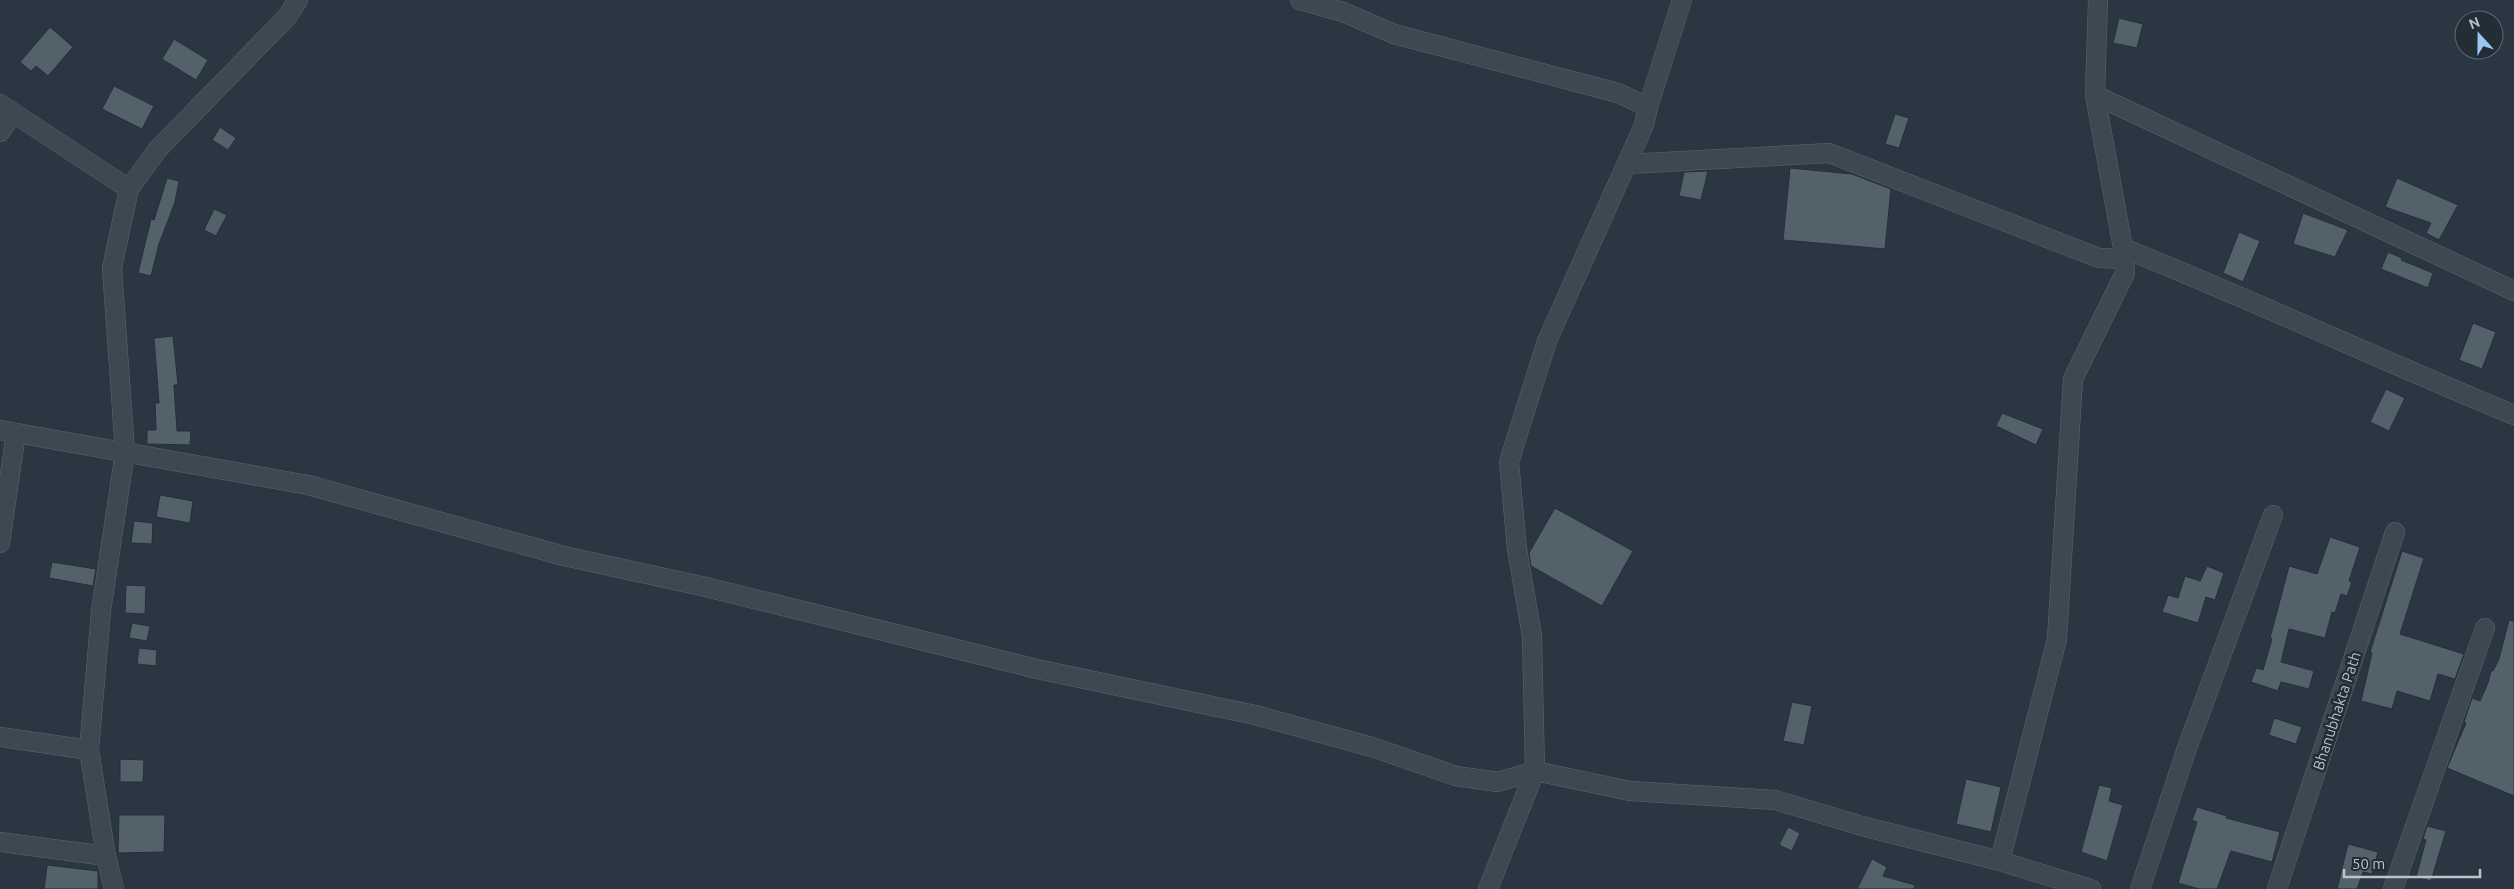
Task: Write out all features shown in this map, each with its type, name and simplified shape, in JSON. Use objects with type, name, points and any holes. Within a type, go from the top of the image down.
[{"type":"street","points":[[114,889],[106,856],[89,750],[101,611],[125,452],[112,268],[129,189],[158,149],[287,17],[298,0]]},
{"type":"street","points":[[1300,0],[1343,12],[1394,34],[1618,93],[1648,107]]},
{"type":"street","points":[[1488,889],[1535,771],[1532,636],[1517,549],[1509,462],[1547,341],[1644,125],[1682,0]]},
{"type":"street","points":[[2000,861],[2057,640],[2073,379],[2125,273],[2096,95],[2098,0]]},
{"type":"street","points":[[2096,95],[2514,291]]},
{"type":"street","points":[[0,132],[6,108],[129,189]]},
{"type":"street","points":[[1628,164],[1829,153],[2098,258],[2123,254],[2242,296],[2428,380],[2514,415]]},
{"type":"street","points":[[0,542],[8,431],[308,485],[564,556],[706,587],[1037,670],[1256,716],[1372,748],[1456,776],[1498,782],[1535,771],[1630,790],[1775,800],[1862,826],[2000,861],[2090,889]]},
{"type":"street","points":[[2140,889],[2187,748],[2273,514]]},
{"type":"street","name":"Bhanubhakta Path","points":[[2277,889],[2395,532]]},
{"type":"street","points":[[2393,889],[2485,628]]},
{"type":"street","points":[[0,737],[89,750]]},
{"type":"street","points":[[0,842],[106,856]]},
{"type":"building","points":[[2119,18],[2143,24],[2137,48],[2113,43]]},
{"type":"building","points":[[50,27],[73,47],[48,76],[36,66],[31,71],[20,62]]},
{"type":"building","points":[[174,39],[208,60],[196,80],[162,59]]},
{"type":"building","points":[[114,86],[154,106],[142,129],[102,109]]},
{"type":"building","points":[[1895,114],[1909,118],[1899,148],[1885,144]]},
{"type":"building","points":[[220,127],[236,138],[228,150],[212,140]]},
{"type":"building","points":[[1790,168],[1852,174],[1891,189],[1885,249],[1783,240]]},
{"type":"building","points":[[1708,171],[1701,200],[1679,196],[1684,172]]},
{"type":"building","points":[[167,178],[179,181],[175,202],[159,244],[151,276],[138,273],[151,219],[154,220]]},
{"type":"building","points":[[2397,178],[2458,205],[2439,240],[2426,233],[2431,223],[2385,207]]},
{"type":"building","points":[[214,209],[227,215],[216,236],[204,230]]},
{"type":"building","points":[[2303,213],[2348,230],[2335,257],[2293,244]]},
{"type":"building","points":[[2239,232],[2260,241],[2243,282],[2223,273]]},
{"type":"building","points":[[2388,252],[2402,258],[2401,260],[2433,273],[2428,288],[2381,269]]},
{"type":"building","points":[[2473,323],[2496,332],[2482,369],[2459,360]]},
{"type":"building","points":[[173,336],[178,385],[174,385],[177,431],[191,431],[190,445],[147,444],[147,430],[156,430],[155,403],[159,403],[154,338]]},
{"type":"building","points":[[2386,389],[2405,398],[2389,431],[2370,422]]},
{"type":"building","points":[[2002,413],[2043,429],[2036,445],[1996,426]]},
{"type":"building","points":[[160,495],[193,501],[190,523],[156,517]]},
{"type":"building","points":[[1555,508],[1633,551],[1602,606],[1531,566],[1529,553]]},
{"type":"building","points":[[134,521],[153,523],[152,544],[131,543]]},
{"type":"building","points":[[2330,537],[2360,547],[2349,581],[2352,582],[2347,596],[2341,594],[2335,613],[2332,612],[2325,638],[2289,629],[2281,662],[2314,671],[2309,689],[2281,682],[2278,691],[2251,682],[2256,668],[2263,670],[2289,566],[2317,574]]},
{"type":"building","points":[[2402,551],[2424,558],[2400,634],[2464,654],[2455,679],[2438,674],[2430,701],[2397,691],[2392,709],[2361,701],[2372,653],[2370,652]]},
{"type":"building","points":[[52,562],[96,569],[93,586],[49,578]]},
{"type":"building","points":[[2207,566],[2224,573],[2215,600],[2206,597],[2198,623],[2162,612],[2168,595],[2178,598],[2185,576],[2200,581]]},
{"type":"building","points":[[126,585],[146,586],[145,614],[125,613]]},
{"type":"building","points":[[2509,620],[2514,621],[2514,796],[2447,768],[2466,723],[2464,722],[2472,698],[2480,701],[2491,671],[2493,671],[2499,659]]},
{"type":"building","points":[[132,623],[150,626],[147,641],[129,638]]},
{"type":"building","points":[[139,648],[157,650],[156,666],[137,664]]},
{"type":"building","points":[[1792,702],[1812,706],[1804,745],[1783,741]]},
{"type":"building","points":[[2274,718],[2302,727],[2296,744],[2269,735]]},
{"type":"building","points":[[120,759],[144,760],[143,782],[120,782]]},
{"type":"building","points":[[1966,779],[2001,787],[1991,832],[1956,824]]},
{"type":"building","points":[[2099,785],[2112,788],[2109,801],[2123,805],[2107,861],[2081,852]]},
{"type":"building","points":[[2197,807],[2227,816],[2226,818],[2280,832],[2272,862],[2231,851],[2217,889],[2199,889],[2178,883],[2197,822],[2192,820]]},
{"type":"building","points":[[119,815],[165,815],[164,852],[118,853]]},
{"type":"building","points":[[2427,826],[2446,831],[2431,881],[2416,877],[2426,840],[2423,839]]},
{"type":"building","points":[[1788,827],[1800,833],[1792,851],[1779,845]]},
{"type":"building","points":[[2348,844],[2378,852],[2372,874],[2363,872],[2357,889],[2337,889]]},
{"type":"building","points":[[1872,859],[1887,867],[1883,876],[1915,885],[1914,889],[1857,889]]},
{"type":"building","points":[[47,865],[98,871],[98,889],[44,889]]}]
